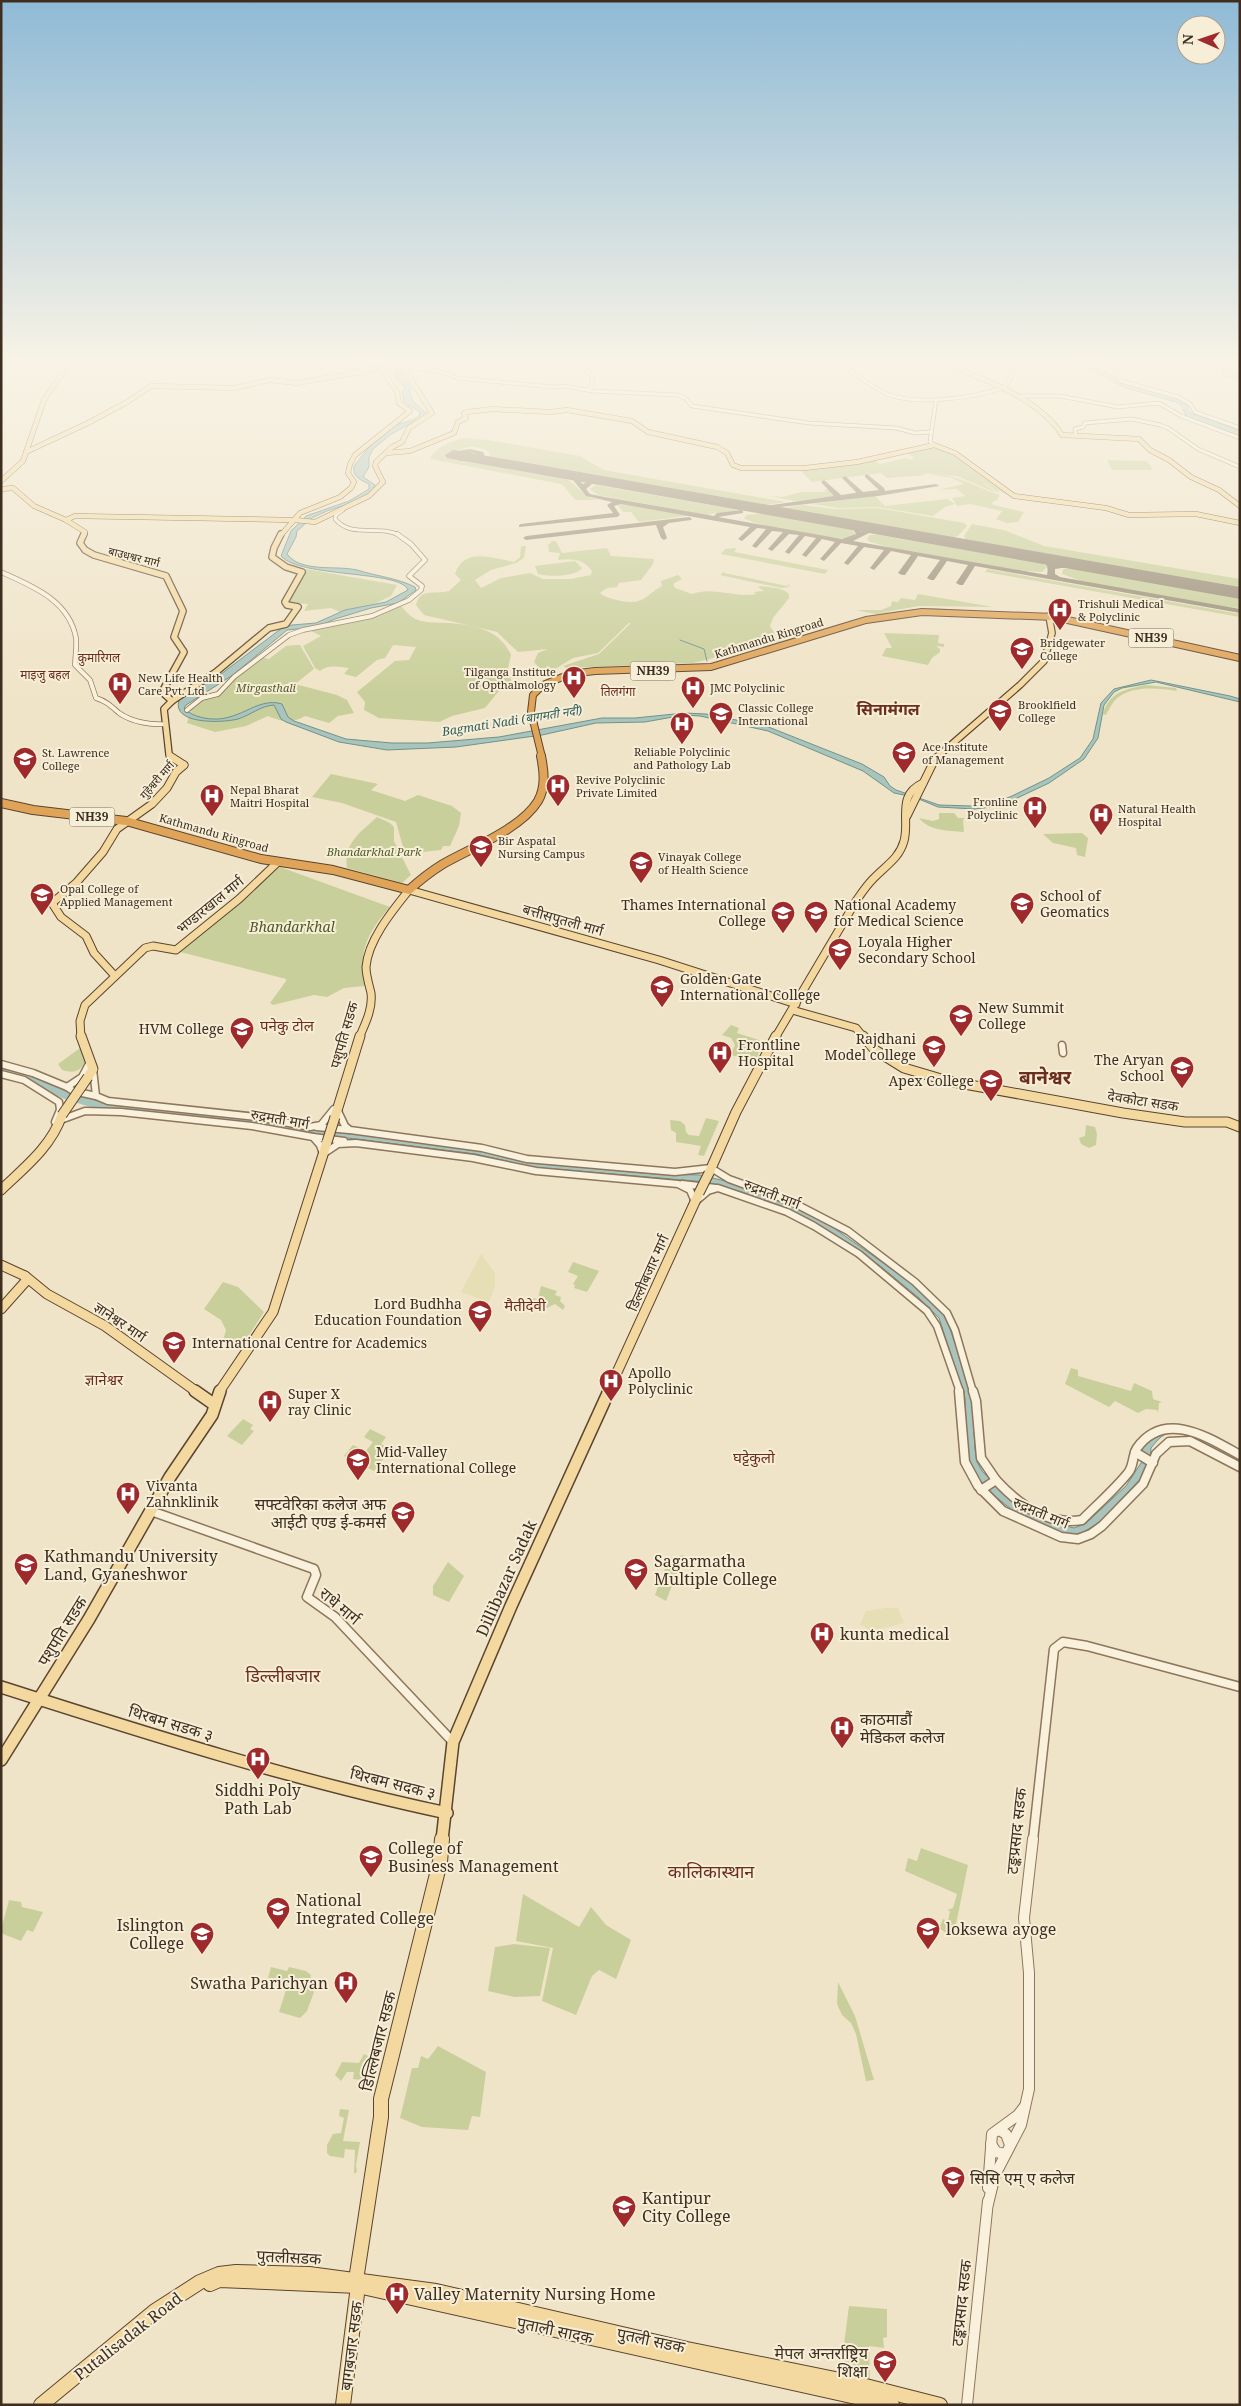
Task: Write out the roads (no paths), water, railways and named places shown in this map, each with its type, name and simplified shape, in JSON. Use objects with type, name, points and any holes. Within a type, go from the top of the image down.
[{"type":"highway","name":"Kathmandu Ringroad","points":[[1,803],[125,823],[278,862],[333,870],[409,890],[422,876],[514,824],[537,805],[542,794],[544,782],[530,706],[533,695],[543,685],[563,676],[595,671],[703,668],[734,662],[866,620],[909,613],[941,612],[1052,618],[1240,658]]},
{"type":"highway","points":[[781,647],[784,639],[807,638]]},
{"type":"main road","points":[[1,481],[14,470]]},
{"type":"main road","points":[[166,724],[163,712],[172,701],[216,672],[269,628],[288,621],[298,607],[286,605],[285,602],[302,572],[286,567],[272,557],[274,546],[293,520],[304,510],[332,500],[350,489],[354,482],[348,470]]},
{"type":"main road","points":[[1,489],[13,488],[34,506],[66,520],[75,516],[315,522],[330,513],[351,506],[369,496],[383,483],[377,470]]},
{"type":"main road","points":[[979,470],[1014,496],[1106,508],[1124,514],[1174,516],[1196,514],[1240,523]]},
{"type":"main road","points":[[1182,470],[1191,477],[1219,490],[1240,506]]},
{"type":"main road","name":"बाउधश्वर मार्ग","points":[[66,520],[85,532],[80,543],[86,552],[109,562],[145,567],[165,575],[183,611],[174,637],[184,652],[162,692],[172,701]]},
{"type":"main road","points":[[910,813],[905,805],[919,787],[935,760],[1020,685],[1044,661],[1047,656],[1052,633],[1052,618]]},
{"type":"main road","name":"गुहेश्वरी मार्ग","points":[[115,976],[91,950],[86,936],[61,917],[52,903],[76,883],[102,852],[110,837],[125,823],[156,800],[182,767],[169,754],[166,724]]},
{"type":"main road","points":[[794,1007],[856,901],[876,876],[897,857],[905,838],[910,813],[919,787]]},
{"type":"main road","name":"भण्डारखाल मार्ग","points":[[150,946],[170,951],[176,950],[239,899],[278,862]]},
{"type":"main road","name":"बत्तीसपुतली मार्ग","points":[[409,890],[659,960],[794,1007]]},
{"type":"main road","name":"पशुपति सडक","points":[[336,1113],[356,1045],[369,1014],[371,996],[366,968],[369,953],[389,915],[409,890]]},
{"type":"main road","points":[[1,1190],[51,1139],[59,1119],[88,1077],[92,1065],[81,1041],[83,1009],[115,976],[150,946]]},
{"type":"main road","name":"देवकोटा सडक","points":[[794,1007],[856,1028],[878,1052],[904,1068],[948,1081],[1123,1113],[1185,1122],[1228,1122],[1240,1127]]},
{"type":"main road","name":"डिल्लीबजार मार्ग","points":[[620,1363],[659,1284],[736,1112],[794,1007]]},
{"type":"main road","points":[[323,1154],[336,1113]]},
{"type":"main road","name":"पशुपति सडक","points":[[1,1760],[89,1619],[170,1477],[213,1410],[220,1390],[273,1312],[323,1154]]},
{"type":"main road","name":"ज्ञानेश्वर मार्ग","points":[[1,1265],[25,1276],[40,1289],[105,1326],[209,1399],[213,1410]]},
{"type":"main road","points":[[1,1309],[25,1283],[25,1276]]},
{"type":"main road","points":[[18,1291],[29,1288],[40,1289]]},
{"type":"main road","name":"Dillibazar Sadak","points":[[447,1813],[453,1742],[510,1606],[620,1363]]},
{"type":"main road","name":"थिरबम सडक ३","points":[[1,1687],[176,1743],[332,1784]]},
{"type":"main road","name":"थिरबम सदक ३","points":[[332,1784],[395,1802],[447,1813]]},
{"type":"main road","name":"डिल्लिबजार सडक","points":[[357,2283],[381,2117],[381,2099],[396,2049],[440,1862],[447,1813]]},
{"type":"main road","points":[[48,2405],[152,2319],[219,2277],[357,2283]]},
{"type":"main road","name":"Putalisadak Road","points":[[40,2405],[155,2311],[200,2282],[219,2277]]},
{"type":"main road","name":"पुतली सडक","points":[[357,2283],[436,2291],[661,2343],[850,2382],[888,2401],[940,2405]]},
{"type":"main road","name":"बागबजार सडक","points":[[343,2405],[357,2283]]},
{"type":"street","points":[[187,710],[202,698],[218,694],[234,677],[294,633],[372,616],[381,609],[407,603],[421,590],[422,586],[409,576],[423,564],[424,558],[409,542],[395,533],[345,529],[335,520],[336,515],[351,506]]},
{"type":"street","points":[[1,572],[43,591],[67,614],[75,635],[77,654],[75,665],[90,680],[96,698],[110,702],[125,716],[156,725],[166,724]]},
{"type":"street","points":[[1062,1045],[1063,1054]]},
{"type":"street","points":[[1,1064],[33,1072],[73,1091],[116,1103],[186,1108],[316,1127],[350,1130],[482,1148],[521,1158],[702,1173],[729,1179]]},
{"type":"street","points":[[67,1087],[82,1077],[92,1065]]},
{"type":"street","points":[[92,1065],[96,1096]]},
{"type":"street","points":[[1,1074],[24,1080],[59,1102],[85,1111]]},
{"type":"street","points":[[59,1102],[59,1119],[85,1111]]},
{"type":"street","points":[[316,1127],[324,1122],[334,1109],[345,1126],[350,1130]]},
{"type":"street","name":"रुद्रमती मार्ग","points":[[85,1111],[148,1114],[252,1126],[313,1137],[320,1145],[323,1154]]},
{"type":"street","points":[[313,1137],[473,1158],[536,1171],[678,1184],[690,1190],[697,1198],[708,1191],[718,1188]]},
{"type":"street","points":[[323,1154],[338,1144],[356,1143]]},
{"type":"street","points":[[675,1172],[710,1170],[792,1202],[848,1231],[915,1282],[951,1319],[976,1401],[981,1458],[995,1481],[1007,1493],[1026,1506],[1054,1518],[1075,1523],[1082,1520],[1129,1472],[1144,1439],[1154,1432],[1171,1427],[1188,1429],[1240,1455]]},
{"type":"street","name":"रुद्रमती मार्ग","points":[[678,1184],[718,1188],[787,1212],[814,1226],[859,1254],[927,1311],[937,1326],[958,1387],[963,1407],[965,1462],[982,1489],[997,1506],[1015,1517],[1065,1539],[1078,1539],[1090,1534],[1102,1526],[1143,1484],[1156,1454],[1164,1445],[1176,1440],[1186,1440],[1240,1467]]},
{"type":"street","points":[[1137,1453],[1152,1462]]},
{"type":"street","points":[[982,1489],[995,1481]]},
{"type":"street","name":"राधे मार्ग","points":[[151,1511],[314,1569],[316,1575],[307,1597],[335,1617],[453,1742]]},
{"type":"street","name":"टङ्कप्रसाद सडक","points":[[988,2204],[992,2184],[1018,2132],[1027,2104],[1029,1973],[1024,1945],[1024,1918],[1054,1648],[1063,1642],[1086,1646],[1240,1687]]},
{"type":"street","points":[[999,2130],[1006,2134],[1008,2150],[996,2152],[990,2141],[992,2134],[1018,2115],[1027,2104]]},
{"type":"street","name":"टङ्कप्रसाद सडक","points":[[966,2405],[988,2204],[990,2141]]},
{"type":"water","points":[[354,470],[367,470],[363,477],[375,485],[372,491],[361,500],[327,511],[306,521],[297,531],[287,554],[301,564],[357,570],[401,581],[415,587],[416,590],[398,603],[371,608],[335,619],[317,627],[287,630],[233,675],[186,705],[184,708],[188,712],[195,716],[216,719],[237,715],[263,704],[282,704],[288,717],[294,721],[346,739],[392,743],[428,743],[499,737],[602,718],[635,718],[684,713],[706,714],[766,726],[862,764],[884,777],[890,786],[896,790],[939,805],[971,806],[992,804],[1012,796],[1049,778],[1080,758],[1093,739],[1101,703],[1114,689],[1151,680],[1230,696],[1240,699],[1240,702],[1156,682],[1122,688],[1114,692],[1104,705],[1098,738],[1084,759],[1049,783],[1013,800],[992,807],[974,809],[938,807],[914,797],[894,793],[863,771],[768,731],[700,716],[684,715],[645,722],[596,723],[542,735],[456,747],[387,750],[339,742],[286,722],[281,719],[274,705],[264,707],[238,719],[221,721],[200,720],[183,714],[179,708],[179,700],[221,674],[282,628],[292,625],[316,623],[345,610],[386,602],[408,590],[401,584],[388,579],[308,568],[292,563],[281,556],[291,531],[306,516],[349,501],[369,489],[369,484],[354,473]]},
{"type":"water","points":[[317,1128],[473,1148],[523,1162],[655,1174],[700,1175],[725,1181],[769,1196],[821,1219],[920,1289],[939,1308],[947,1320],[972,1393],[975,1449],[977,1462],[982,1471],[1003,1493],[1062,1525],[1074,1528],[1085,1524],[1126,1486],[1143,1460],[1142,1449],[1144,1445],[1156,1433],[1186,1431],[1240,1458],[1240,1466],[1195,1439],[1177,1433],[1166,1434],[1151,1448],[1150,1460],[1142,1477],[1101,1521],[1079,1535],[1066,1535],[1015,1512],[997,1498],[976,1476],[967,1456],[965,1398],[939,1318],[919,1298],[879,1265],[857,1250],[781,1207],[742,1192],[706,1182],[531,1167],[476,1154],[315,1134]]},
{"type":"waterway","points":[[680,640],[704,649],[707,661]]},
{"type":"waterway","points":[[1,1068],[67,1095],[99,1105],[135,1107],[327,1133]]},
{"type":"place","name":"Trishuli Medical & Polyclinic","points":[[1060,631]]},
{"type":"place","name":"Bridgewater College","points":[[1022,670]]},
{"type":"place","name":"Tilganga Institute of Opthalmology","points":[[574,699]]},
{"type":"place","name":"New Life Health Care Pvt. Ltd.","points":[[120,705]]},
{"type":"place","name":"JMC Polyclinic","points":[[693,709]]},
{"type":"place","name":"Brooklfield College","points":[[1000,732]]},
{"type":"place","name":"Classic College International","points":[[721,735]]},
{"type":"place","name":"Reliable Polyclinic and Pathology Lab","points":[[682,745]]},
{"type":"place","name":"Ace Institute of Management","points":[[904,774]]},
{"type":"place","name":"St. Lawrence College","points":[[25,780]]},
{"type":"place","name":"Revive Polyclinic Private Limited","points":[[558,807]]},
{"type":"place","name":"Nepal Bharat Maitri Hospital","points":[[212,817]]},
{"type":"place","name":"Fronline Polyclinic","points":[[1035,829]]},
{"type":"place","name":"Natural Health Hospital","points":[[1101,836]]},
{"type":"place","name":"Bir Aspatal Nursing Campus","points":[[481,868]]},
{"type":"place","name":"Vinayak College of Health Science","points":[[641,884]]},
{"type":"place","name":"Opal College of Applied Management","points":[[42,916]]},
{"type":"place","name":"School of Geomatics","points":[[1022,925]]},
{"type":"place","name":"Thames International College","points":[[783,934]]},
{"type":"place","name":"National Academy for Medical Science","points":[[816,934]]},
{"type":"place","name":"Loyala Higher Secondary School","points":[[840,971]]},
{"type":"place","name":"Golden Gate International College","points":[[662,1008]]},
{"type":"place","name":"New Summit College","points":[[961,1037]]},
{"type":"place","name":"HVM College","points":[[242,1050]]},
{"type":"place","name":"Rajdhani Model college","points":[[934,1068]]},
{"type":"place","name":"Frontline Hospital","points":[[720,1074]]},
{"type":"place","name":"The Aryan School","points":[[1182,1089]]},
{"type":"place","name":"Apex College","points":[[991,1102]]},
{"type":"place","name":"Lord Budhha Education Foundation","points":[[480,1333]]},
{"type":"place","name":"International Centre for Academics","points":[[174,1364]]},
{"type":"place","name":"Apollo Polyclinic","points":[[611,1402]]},
{"type":"place","name":"Super X ray Clinic","points":[[270,1423]]},
{"type":"place","name":"Mid-Valley International College","points":[[358,1481]]},
{"type":"place","name":"Vivanta Zahnklinik","points":[[128,1515]]},
{"type":"place","name":"सफ्टवेरिका कलेज अफ आईटी एण्ड ई-कमर्स","points":[[403,1534]]},
{"type":"place","name":"Kathmandu University Land, Gyaneshwor","points":[[26,1586]]},
{"type":"place","name":"Sagarmatha Multiple College","points":[[636,1591]]},
{"type":"place","name":"kunta medical","points":[[822,1655]]},
{"type":"place","name":"काठमाडौं मेडिकल कलेज","points":[[842,1749]]},
{"type":"place","name":"Siddhi Poly Path Lab","points":[[258,1780]]},
{"type":"place","name":"College of Business Management","points":[[371,1878]]},
{"type":"place","name":"National Integrated College","points":[[278,1930]]},
{"type":"place","name":"loksewa ayoge","points":[[928,1950]]},
{"type":"place","name":"Islington College","points":[[202,1955]]},
{"type":"place","name":"Swatha Parichyan","points":[[346,2004]]},
{"type":"place","name":"सिसि एम् ए कलेज","points":[[953,2199]]},
{"type":"place","name":"Kantipur City College","points":[[624,2228]]},
{"type":"place","name":"Valley Maternity Nursing Home","points":[[397,2315]]},
{"type":"place","name":"मेपल अन्तर्राष्ट्रिय शिक्षा","points":[[885,2383]]},
{"type":"district","name":"कुमारिगल","points":[[99,658]]},
{"type":"district","name":"माइजु बहल","points":[[45,675]]},
{"type":"district","name":"तिलगंगा","points":[[618,692]]},
{"type":"district","name":"सिनामंगल","points":[[888,709]]},
{"type":"district","name":"पनेकु टोल","points":[[287,1026]]},
{"type":"district","name":"बानेश्वर","points":[[1045,1077]]},
{"type":"district","name":"मैतीदेवी","points":[[525,1306]]},
{"type":"district","name":"ज्ञानेश्वर","points":[[104,1380]]},
{"type":"district","name":"घट्टेकुलो","points":[[754,1458]]},
{"type":"district","name":"डिल्लीबजार","points":[[283,1676]]},
{"type":"district","name":"कालिकास्थान","points":[[711,1872]]},
{"type":"park label","name":"Mirgasthali","points":[[266,688]]},
{"type":"park label","name":"Bhandarkhal Park","points":[[374,852]]},
{"type":"park label","name":"Bhandarkhal","points":[[292,927]]},
{"type":"water label","name":"Bagmati Nadi (बागमती नदी)","points":[[512,721]]}]
